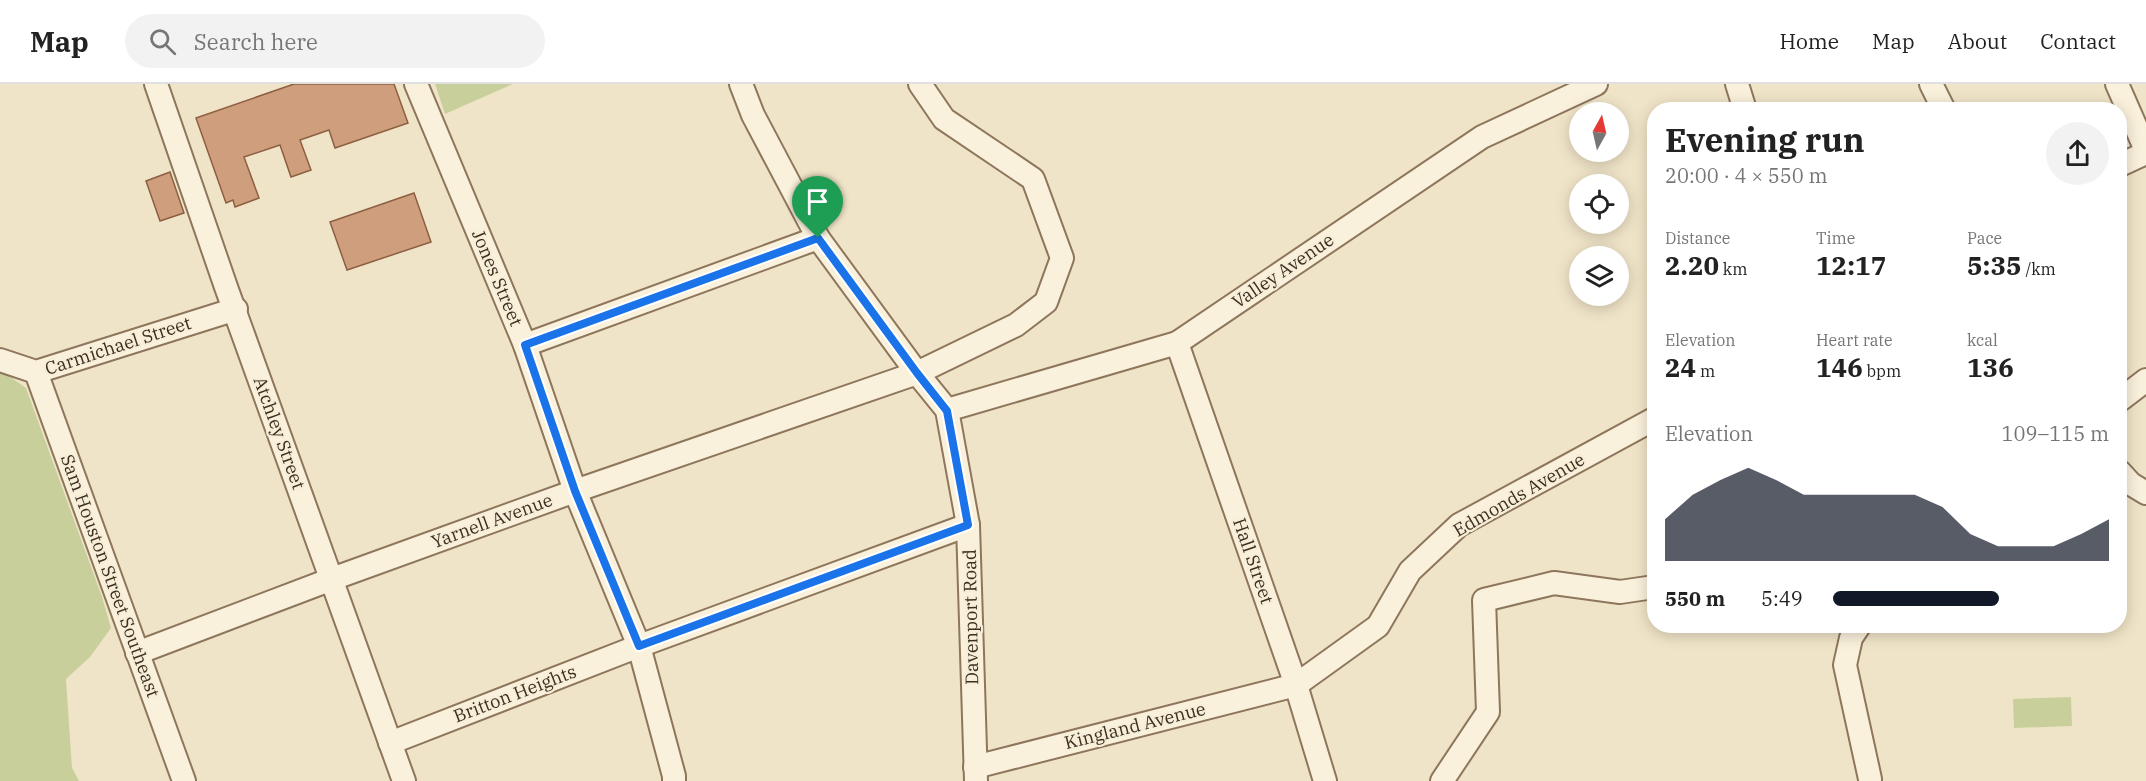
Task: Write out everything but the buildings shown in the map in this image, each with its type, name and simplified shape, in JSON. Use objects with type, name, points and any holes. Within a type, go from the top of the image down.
[{"type":"street","name":"Atchley Street","points":[[156,84],[404,781]]},
{"type":"street","name":"Jones Street","points":[[416,84],[525,345],[575,491],[639,646],[670,779]]},
{"type":"street","name":"Davenport Road","points":[[741,84],[753,115],[818,238],[947,411],[968,525],[975,774]]},
{"type":"street","name":"Yarnell Avenue","points":[[137,653],[575,491],[917,373],[1016,325],[1046,302],[1062,258],[1033,179],[944,119],[920,84]]},
{"type":"street","name":"Valley Avenue","points":[[947,411],[1177,343],[1482,137],[1596,84]]},
{"type":"street","points":[[1737,84],[1743,102]]},
{"type":"street","points":[[1931,84],[1940,102]]},
{"type":"street","points":[[2117,84],[2125,102]]},
{"type":"street","points":[[2127,107],[2146,152],[2127,162]]},
{"type":"street","points":[[525,345],[818,238]]},
{"type":"street","name":"Carmichael Street","points":[[0,360],[36,372],[236,309]]},
{"type":"street","name":"Hall Street","points":[[1177,343],[1296,685],[1325,781]]},
{"type":"street","name":"Sam Houston Street Southeast","points":[[36,372],[184,781]]},
{"type":"street","points":[[2127,395],[2146,380]]},
{"type":"street","name":"Edmonds Avenue","points":[[1296,685],[1378,626],[1410,571],[1459,525],[1647,423]]},
{"type":"street","points":[[2127,480],[2146,493]]},
{"type":"street","name":"Britton Heights","points":[[390,743],[639,646],[968,525]]},
{"type":"street","points":[[1442,781],[1488,712],[1484,600],[1554,583],[1620,592],[1647,589]]},
{"type":"street","points":[[1854,633],[1845,665],[1870,779]]},
{"type":"street","name":"Kingland Avenue","points":[[975,774],[1296,685]]},
{"type":"green space","points":[[435,84],[513,84],[445,114]]},
{"type":"green space","points":[[0,372],[26,388],[102,597],[111,628],[90,657],[66,679],[72,768],[79,781],[0,781]]},
{"type":"green space","points":[[2071,697],[2072,726],[2014,728],[2013,699]]},
{"type":"route","points":[[818,238],[947,411],[968,525],[639,646],[575,491],[525,345],[818,238]]}]
